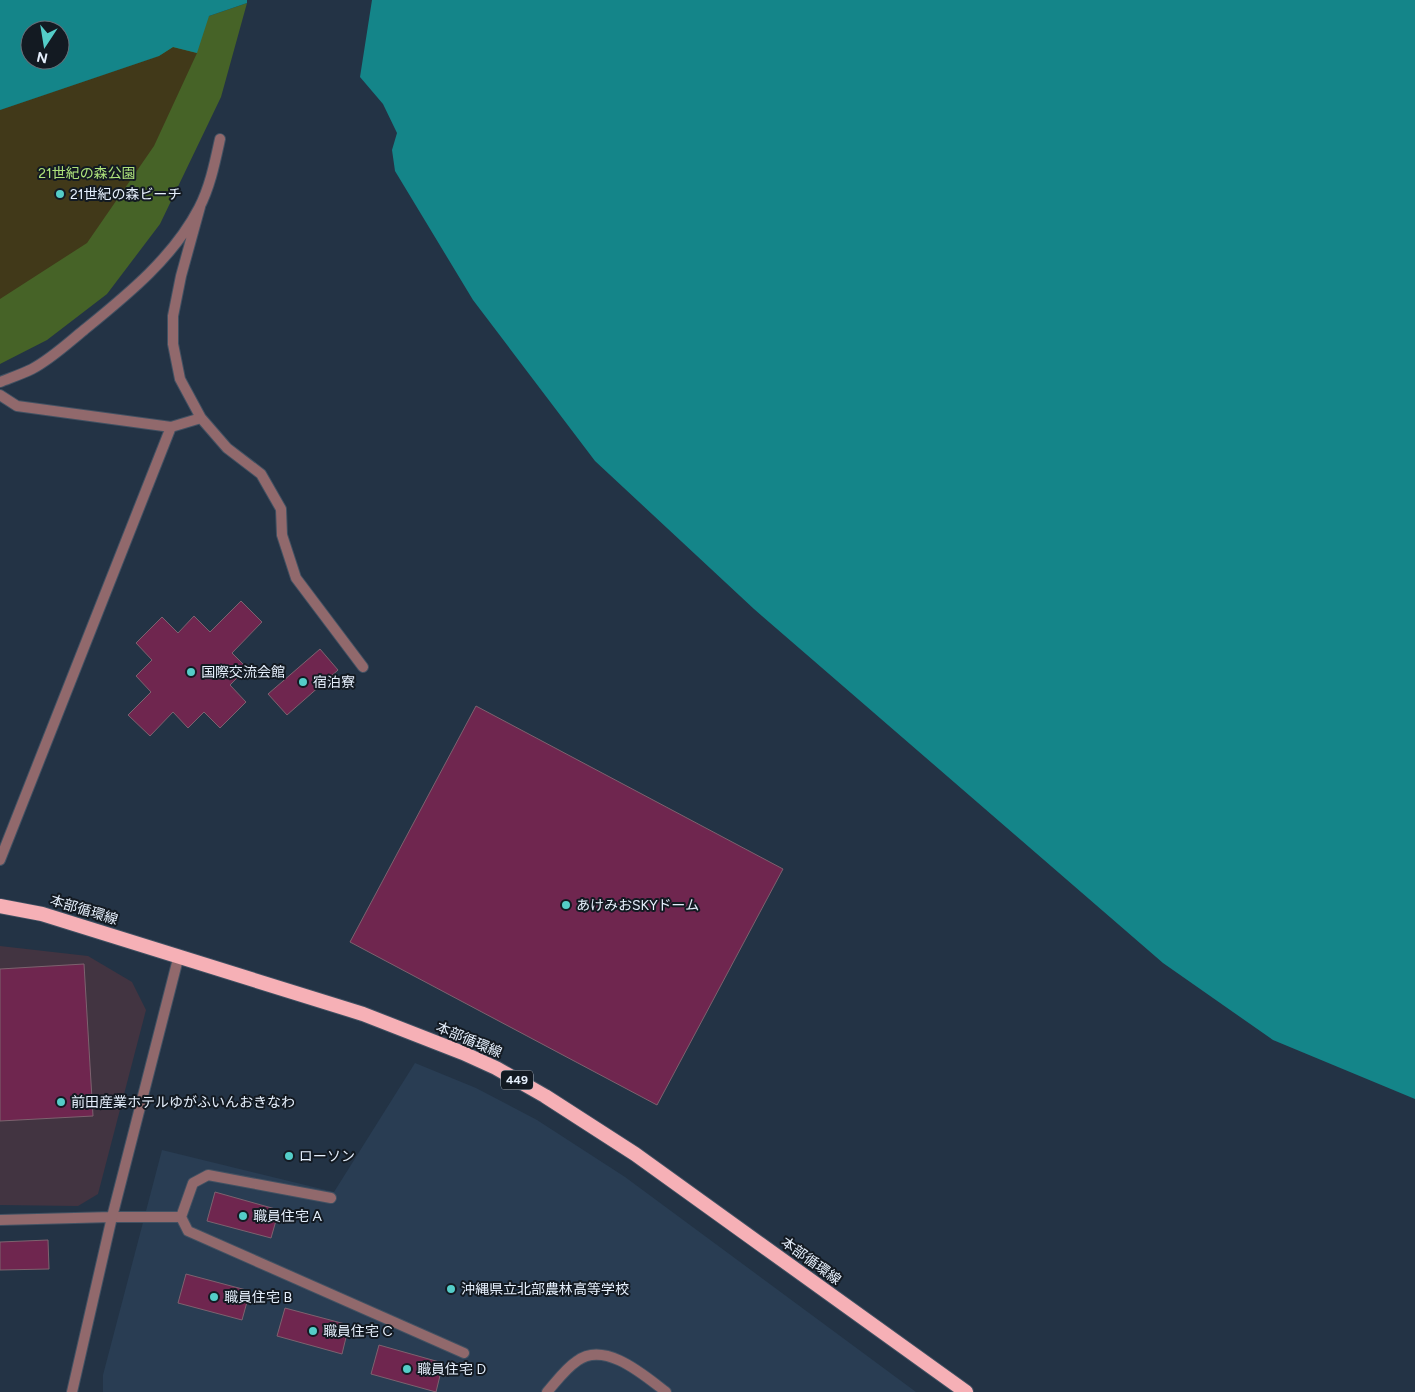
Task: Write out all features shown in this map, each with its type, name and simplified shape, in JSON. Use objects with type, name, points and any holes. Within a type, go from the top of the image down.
[{"type":"highway","name":"本部循環線","points":[[0,906],[42,914],[363,1014],[496,1068],[545,1096],[635,1154],[966,1392]]},
{"type":"street","points":[[220,139],[214,169],[200,207],[181,276],[173,316],[173,344],[180,379],[201,418],[227,448],[261,474],[281,509],[282,535],[296,578],[363,667]]},
{"type":"street","points":[[0,382],[32,369],[65,346],[114,306],[159,263],[180,239],[200,207]]},
{"type":"street","points":[[0,394],[17,406],[171,428],[201,418]]},
{"type":"street","points":[[0,860],[171,428]]},
{"type":"street","points":[[72,1392],[112,1217],[178,955]]},
{"type":"street","points":[[331,1198],[208,1175],[193,1183],[181,1217],[188,1231],[464,1353]]},
{"type":"street","points":[[0,1220],[181,1217]]},
{"type":"street","points":[[547,1392],[575,1361],[593,1355],[613,1358],[626,1363],[666,1392]]},
{"type":"shaded area","points":[[0,0],[247,0],[247,3],[209,16],[197,53],[173,47],[159,56],[0,110]]},
{"type":"shaded area","points":[[372,0],[1415,0],[1415,1099],[1273,1040],[1163,963],[754,609],[595,461],[473,300],[395,171],[392,150],[397,133],[383,104],[360,77]]},
{"type":"shaded area","name":"前田産業ホテルゆがふいんおきなわ","points":[[0,946],[88,956],[132,982],[146,1010],[98,1194],[78,1206],[0,1205]]},
{"type":"shaded area","name":"沖縄県立北部農林高等学校","points":[[415,1063],[476,1088],[537,1120],[625,1177],[916,1392],[103,1392],[103,1375],[162,1150],[334,1192]]},
{"type":"green space","name":"21世紀の森公園","points":[[247,3],[221,97],[160,224],[107,294],[47,340],[0,364],[0,110],[159,56],[209,16]]},
{"type":"sand","name":"21世紀の森ビーチ","points":[[173,47],[197,53],[154,146],[87,243],[0,299],[0,110],[159,56]]},
{"type":"building","name":"国際交流会館","points":[[241,601],[262,622],[232,653],[247,668],[230,685],[246,702],[220,728],[204,712],[188,728],[173,712],[150,736],[128,715],[151,692],[136,676],[152,660],[136,643],[162,617],[178,633],[194,616],[210,632]]},
{"type":"building","name":"宿泊寮","points":[[320,649],[338,670],[287,715],[268,694]]},
{"type":"building","name":"あけみおSKYドーム","points":[[476,706],[783,869],[657,1105],[350,942]]},
{"type":"building","points":[[84,964],[93,1116],[0,1121],[0,969]]},
{"type":"building","name":"職員住宅 A","points":[[215,1192],[279,1210],[271,1238],[207,1221]]},
{"type":"building","points":[[48,1240],[49,1269],[0,1270],[0,1242]]},
{"type":"building","name":"職員住宅 B","points":[[186,1274],[250,1291],[242,1320],[178,1303]]},
{"type":"building","name":"職員住宅 C","points":[[285,1308],[349,1325],[342,1354],[277,1336]]},
{"type":"building","name":"職員住宅 D","points":[[379,1345],[443,1363],[436,1392],[371,1374]]},
{"type":"place","name":"21世紀の森ビーチ","points":[[60,194]]},
{"type":"place","name":"国際交流会館","points":[[191,672]]},
{"type":"place","name":"宿泊寮","points":[[303,682]]},
{"type":"place","name":"あけみおSKYドーム","points":[[566,905]]},
{"type":"place","name":"前田産業ホテルゆがふいんおきなわ","points":[[61,1102]]},
{"type":"place","name":"ローソン","points":[[289,1156]]},
{"type":"place","name":"職員住宅 A","points":[[243,1216]]},
{"type":"place","name":"沖縄県立北部農林高等学校","points":[[451,1289]]},
{"type":"place","name":"職員住宅 B","points":[[214,1297]]},
{"type":"place","name":"職員住宅 C","points":[[313,1331]]},
{"type":"place","name":"職員住宅 D","points":[[407,1369]]}]
